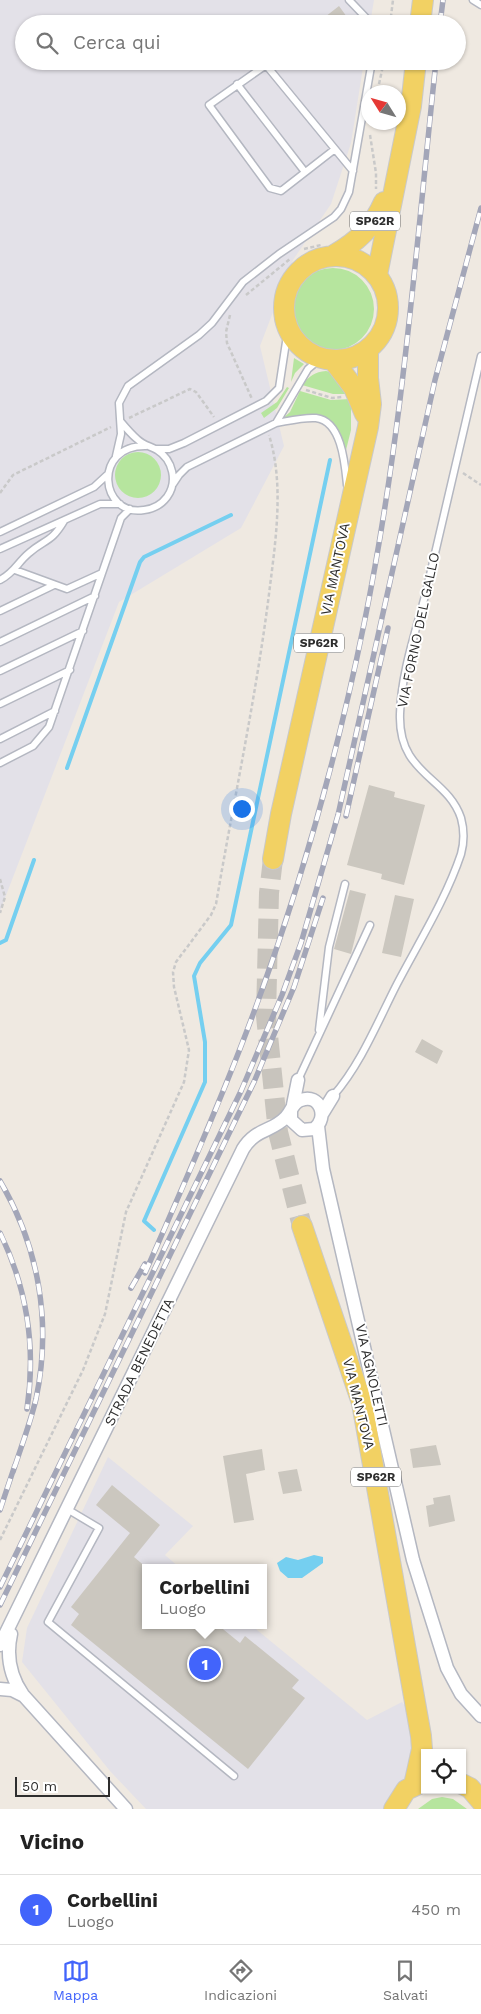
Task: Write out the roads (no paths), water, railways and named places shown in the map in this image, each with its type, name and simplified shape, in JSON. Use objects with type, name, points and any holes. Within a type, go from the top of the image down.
[{"type":"main road","points":[[421,15],[422,0]]},
{"type":"main road","name":"SP62R","points":[[378,275],[411,106],[415,70]]},
{"type":"main road","name":"SP62R","points":[[288,330],[284,304],[292,280],[306,265],[324,257],[332,249],[353,244],[373,224],[397,173]]},
{"type":"main road","points":[[327,359],[358,356],[368,349],[383,331],[389,308],[386,290],[378,275],[358,260],[332,249]]},
{"type":"main road","name":"VIA MANTOVA","points":[[288,330],[302,347],[327,359],[359,395],[368,427]]},
{"type":"main road","name":"VIA MANTOVA","points":[[273,859],[281,814],[368,427],[371,404],[368,378],[368,349]]},
{"type":"main road","name":"VIA MANTOVA","points":[[302,1226],[362,1403],[425,1744],[422,1749],[419,1783],[400,1797],[394,1809]]},
{"type":"main road","points":[[466,1786],[481,1801]]},
{"type":"street","points":[[292,1108],[315,1105],[298,1080]]},
{"type":"street","name":"VIA AGNOLETTI","points":[[298,1080],[291,1120],[313,1144],[323,1169]]},
{"type":"street","name":"VIA FORNO DEL GALLO","points":[[315,1105],[333,1096]]},
{"type":"street","name":"VIA AGNOLETTI","points":[[315,1105],[323,1169],[413,1560],[447,1668],[462,1694],[481,1716]]},
{"type":"street","name":"STRADA BENEDETTA","points":[[0,1645],[242,1149],[249,1139],[258,1132],[279,1123],[288,1116],[292,1108]]},
{"type":"street","points":[[279,1123],[310,1130],[318,1126]]},
{"type":"street","name":"STRADA BENEDETTA","points":[[15,1616],[8,1648],[14,1682],[24,1696],[126,1809]]},
{"type":"street","name":"STRADA BENEDETTA","points":[[10,1666],[7,1678],[0,1688],[12,1690],[24,1696]]},
{"type":"lane","points":[[349,0],[363,15]]},
{"type":"lane","points":[[473,0],[481,5]]},
{"type":"lane","points":[[258,70],[209,105],[270,188],[281,191],[335,150]]},
{"type":"lane","points":[[270,70],[353,171]]},
{"type":"lane","points":[[0,532],[94,487],[108,475],[120,444],[121,422],[119,404],[128,386],[199,335],[212,323],[243,282],[334,217],[341,209],[349,192],[370,70]]},
{"type":"lane","points":[[237,84],[305,172]]},
{"type":"lane","points":[[116,456],[135,446],[169,449],[266,402],[279,388],[288,330]]},
{"type":"lane","name":"VIA FORNO DEL GALLO","points":[[333,1096],[357,1062],[447,888],[462,852],[464,833],[460,816],[452,803],[421,772],[408,753],[403,742],[400,714],[412,648],[481,356]]},
{"type":"lane","points":[[276,423],[308,368],[327,359]]},
{"type":"lane","points":[[108,475],[110,491],[120,504],[140,511],[156,507],[168,496],[179,475],[187,467],[276,423],[316,418],[328,424],[338,437],[344,457],[349,505]]},
{"type":"lane","points":[[121,422],[146,446]]},
{"type":"lane","points":[[156,449],[170,465],[173,475],[172,486]]},
{"type":"lane","points":[[0,549],[100,504],[120,504]]},
{"type":"lane","points":[[0,763],[39,740],[48,727],[70,670],[122,518],[130,509]]},
{"type":"lane","points":[[0,580],[15,570],[28,554],[53,537],[64,520]]},
{"type":"lane","points":[[15,570],[67,589],[102,574]]},
{"type":"lane","points":[[0,611],[54,585]]},
{"type":"lane","points":[[0,642],[95,596]]},
{"type":"lane","points":[[0,671],[83,631]]},
{"type":"lane","points":[[0,704],[70,670]]},
{"type":"lane","points":[[0,739],[55,711]]},
{"type":"lane","points":[[0,758],[11,758]]},
{"type":"lane","points":[[318,1037],[329,947],[345,884]]},
{"type":"lane","name":"VIA AGNOLETTI","points":[[298,1080],[370,925]]},
{"type":"lane","points":[[67,1509],[99,1528],[48,1622],[234,1776]]},
{"type":"water","points":[[314,1555],[323,1557],[323,1563],[302,1578],[288,1578],[280,1571],[277,1563],[286,1557],[298,1560]]},
{"type":"waterway","points":[[154,1230],[144,1221],[205,1082],[205,1042],[194,976],[200,963],[231,925],[330,460]]},
{"type":"waterway","points":[[67,768],[140,562],[144,557],[231,515]]},
{"type":"waterway","points":[[0,943],[6,940],[34,860]]},
{"type":"tunnel","points":[[273,859],[269,893],[266,1016],[278,1132],[302,1226]]},
{"type":"railway","points":[[441,15],[443,0]]},
{"type":"railway","points":[[145,1273],[220,1099],[280,939],[327,783],[353,677],[377,554],[398,414],[435,70]]},
{"type":"railway","points":[[0,1587],[241,1091],[282,995],[301,943],[338,815],[435,380],[481,208]]},
{"type":"railway","points":[[346,816],[388,628]]},
{"type":"railway","points":[[0,1605],[254,1082],[294,987],[323,898]]},
{"type":"railway","points":[[0,1181],[13,1206],[33,1259],[39,1286],[42,1314],[41,1371],[36,1399],[13,1472]]},
{"type":"railway","points":[[0,1233],[17,1275],[27,1319],[30,1341],[30,1386],[27,1409]]},
{"type":"railway","points":[[131,1288],[145,1264]]},
{"type":"railway","points":[[0,1510],[15,1465]]},
{"type":"place","name":"Corbellini","points":[[205,1664]]}]
